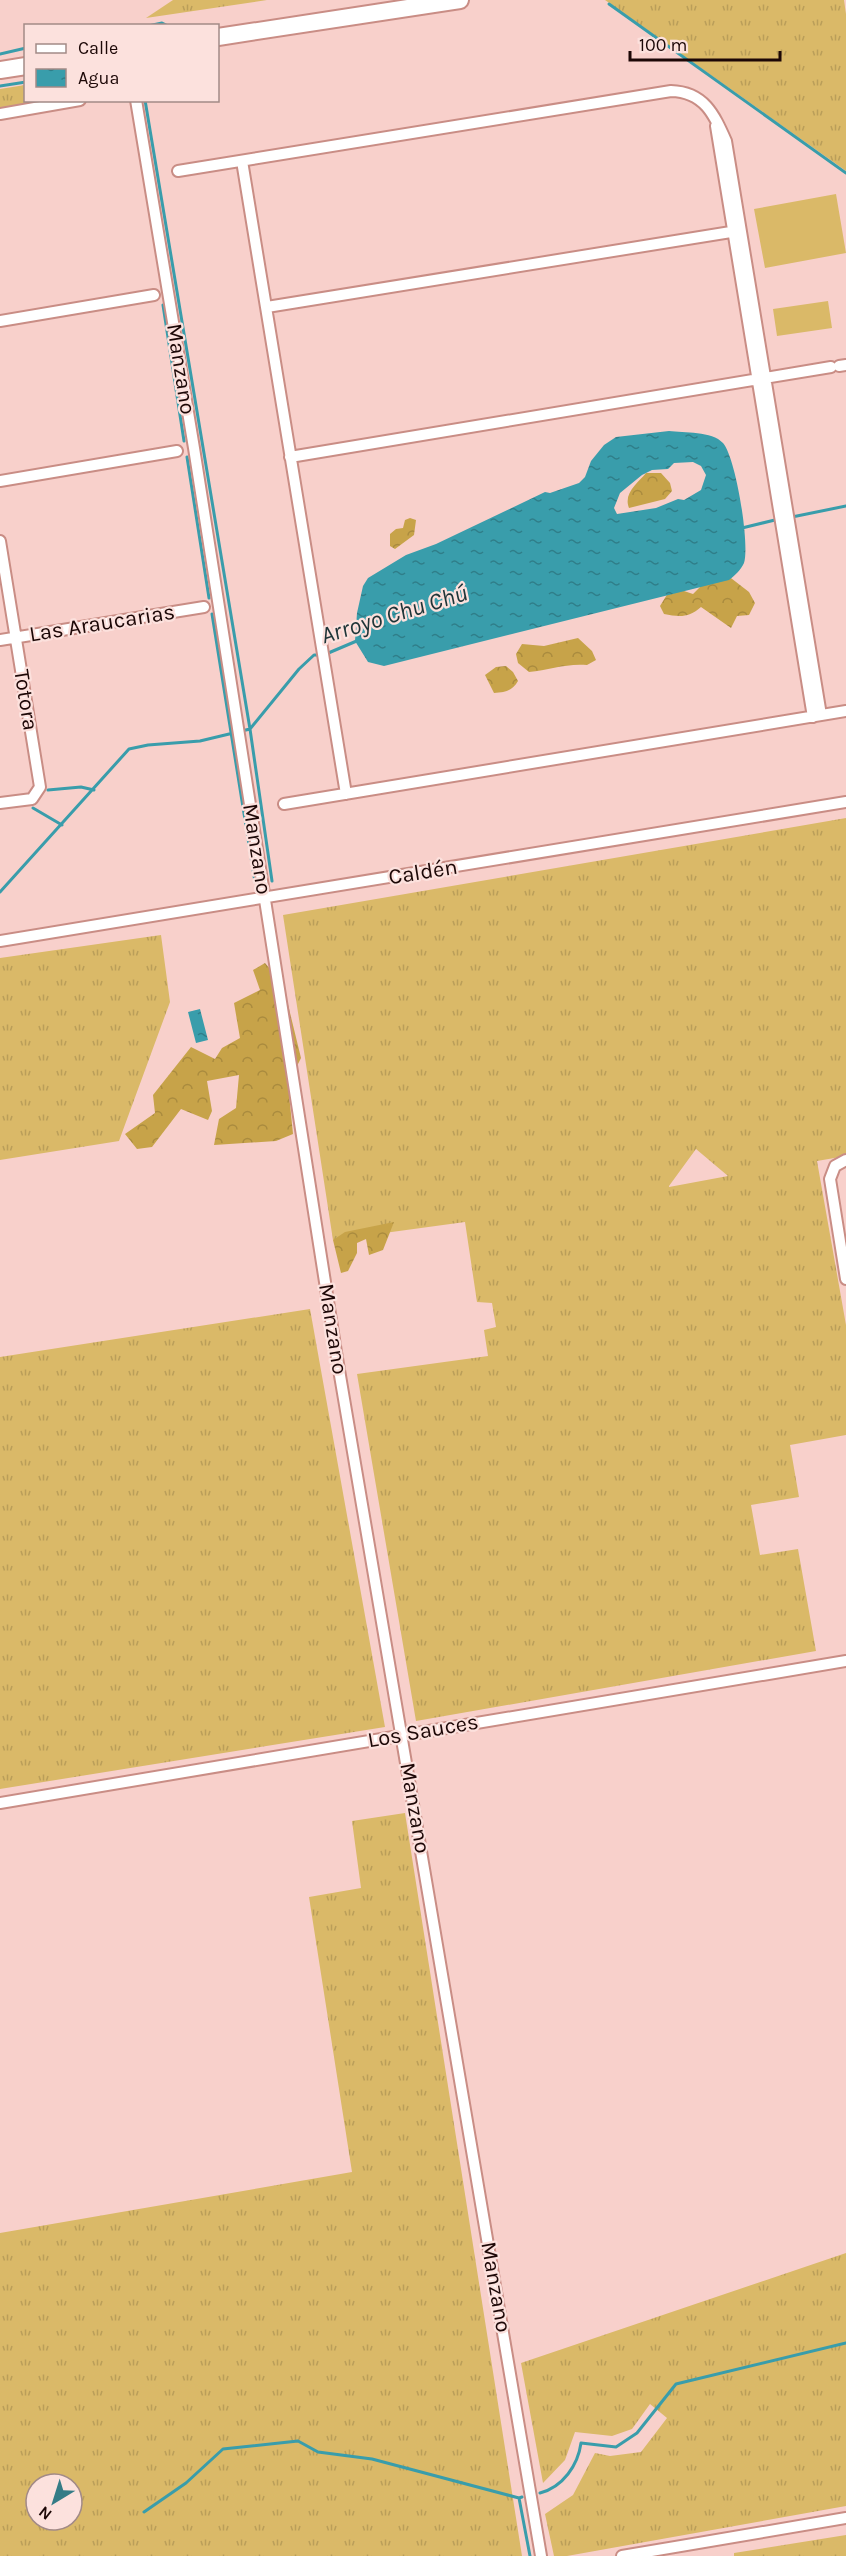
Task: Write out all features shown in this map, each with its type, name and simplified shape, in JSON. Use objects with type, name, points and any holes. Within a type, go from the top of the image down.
[{"type":"highway","points":[[219,37],[435,2],[460,0]]},
{"type":"highway","points":[[0,70],[24,66]]},
{"type":"street","points":[[178,171],[671,91],[695,96],[708,105],[726,141],[736,231],[817,716]]},
{"type":"street","points":[[0,114],[69,102]]},
{"type":"street","name":"Manzano","points":[[136,102],[238,726],[334,1342],[403,1735],[541,2556]]},
{"type":"street","points":[[242,161],[346,794]]},
{"type":"street","points":[[267,308],[736,231]]},
{"type":"street","points":[[0,321],[154,296]]},
{"type":"street","points":[[290,457],[839,366]]},
{"type":"street","points":[[0,481],[177,451]]},
{"type":"street","name":"Totora","points":[[0,541],[40,787],[32,799],[0,803]]},
{"type":"street","name":"Las Araucarias","points":[[0,640],[204,607]]},
{"type":"street","points":[[284,804],[846,711]]},
{"type":"street","name":"Caldén","points":[[0,941],[846,802]]},
{"type":"street","points":[[846,1160],[842,1161],[831,1173],[830,1186],[846,1279]]},
{"type":"street","name":"Los Sauces","points":[[0,1803],[846,1661]]},
{"type":"street","points":[[622,2556],[846,2518]]},
{"type":"green space","points":[[173,0],[267,0],[146,18]]},
{"type":"green space","points":[[605,0],[844,0],[846,14],[846,171]]},
{"type":"green space","points":[[24,85],[24,102],[39,102],[0,108],[0,89]]},
{"type":"green space","points":[[836,194],[846,253],[765,268],[754,209]]},
{"type":"green space","points":[[828,301],[832,328],[777,336],[773,309]]},
{"type":"green space","points":[[646,473],[661,473],[670,483],[672,491],[665,499],[629,508],[630,493]]},
{"type":"green space","points":[[410,518],[416,520],[414,535],[395,549],[390,546],[390,534],[396,529],[403,528],[405,520]]},
{"type":"green space","points":[[727,575],[749,592],[755,603],[749,615],[737,616],[731,628],[701,607],[684,616],[664,614],[660,606],[668,593],[678,589],[693,594],[703,584]]},
{"type":"green space","points":[[578,638],[592,651],[596,660],[587,665],[529,672],[518,663],[516,654],[522,644],[544,646]]},
{"type":"green space","points":[[506,666],[518,681],[508,690],[494,693],[485,675],[496,667]]},
{"type":"green space","points":[[846,818],[846,1156],[817,1161],[846,1325],[846,1435],[790,1445],[799,1497],[751,1505],[760,1555],[798,1549],[816,1651],[416,1721],[357,1374],[488,1356],[484,1330],[496,1327],[492,1303],[477,1302],[465,1222],[333,1240],[283,915]],"holes":[[[696,1149],[728,1176],[669,1187]]]},
{"type":"green space","points":[[161,935],[170,1002],[119,1141],[0,1160],[0,958]]},
{"type":"green space","points":[[265,963],[283,984],[301,1058],[288,1084],[293,1134],[276,1141],[214,1145],[219,1119],[236,1108],[239,1075],[207,1081],[212,1111],[208,1120],[181,1109],[152,1147],[137,1149],[125,1134],[155,1113],[153,1095],[191,1047],[215,1059],[222,1048],[240,1038],[234,1003],[260,990],[253,970]]},
{"type":"green space","points":[[394,1222],[383,1250],[369,1255],[366,1239],[357,1243],[357,1253],[348,1271],[341,1273],[333,1240],[345,1232]]},
{"type":"green space","points":[[310,1309],[385,1727],[0,1789],[0,1357]]},
{"type":"green space","points":[[405,1813],[522,2556],[0,2556],[0,2233],[352,2172],[309,1897],[361,1888],[352,1821]]},
{"type":"green space","points":[[846,2253],[846,2506],[567,2556],[554,2556],[545,2514],[573,2495],[595,2453],[610,2456],[641,2452],[667,2418],[650,2404],[632,2429],[612,2436],[575,2432],[565,2460],[543,2483],[521,2363]]},
{"type":"green space","points":[[846,2535],[846,2556],[734,2556],[734,2553]]},
{"type":"water","points":[[669,431],[705,434],[723,443],[733,466],[737,483],[745,539],[744,563],[733,577],[729,580],[384,666],[368,662],[355,641],[357,613],[363,586],[368,578],[406,555],[436,544],[545,492],[550,493],[579,483],[585,477],[591,461],[604,445],[616,437]],"holes":[[[693,462],[701,466],[706,475],[701,490],[684,500],[678,499],[656,508],[617,514],[614,508],[620,493],[642,475],[652,470],[668,469],[674,463]]]},
{"type":"water","points":[[200,1009],[208,1040],[196,1043],[188,1012]]},
{"type":"waterway","points":[[609,4],[846,173]]},
{"type":"waterway","points":[[157,24],[164,24]]},
{"type":"waterway","points":[[0,54],[24,48]]},
{"type":"waterway","points":[[0,86],[24,82]]},
{"type":"waterway","points":[[145,102],[250,729],[272,881]]},
{"type":"waterway","points":[[163,305],[184,441]]},
{"type":"waterway","points":[[187,457],[209,598]]},
{"type":"waterway","name":"Arroyo Chu Chú","points":[[792,517],[846,506]]},
{"type":"waterway","name":"Arroyo Chu Chú","points":[[742,528],[779,519]]},
{"type":"waterway","points":[[212,614],[255,882]]},
{"type":"waterway","name":"Arroyo Chu Chú","points":[[326,654],[359,640]]},
{"type":"waterway","name":"Arroyo Chu Chú","points":[[0,892],[129,749],[148,745],[200,741],[250,729],[299,669],[314,655],[320,655]]},
{"type":"waterway","points":[[48,790],[81,787],[94,790]]},
{"type":"waterway","points":[[33,808],[62,825]]},
{"type":"waterway","points":[[540,2493],[556,2486],[568,2474],[577,2459],[581,2443],[616,2447],[637,2433],[676,2384],[846,2343]]},
{"type":"waterway","points":[[144,2512],[186,2483],[223,2449],[298,2441],[318,2452],[372,2459],[519,2498]]},
{"type":"waterway","points":[[522,2497],[519,2498],[530,2556]]}]
